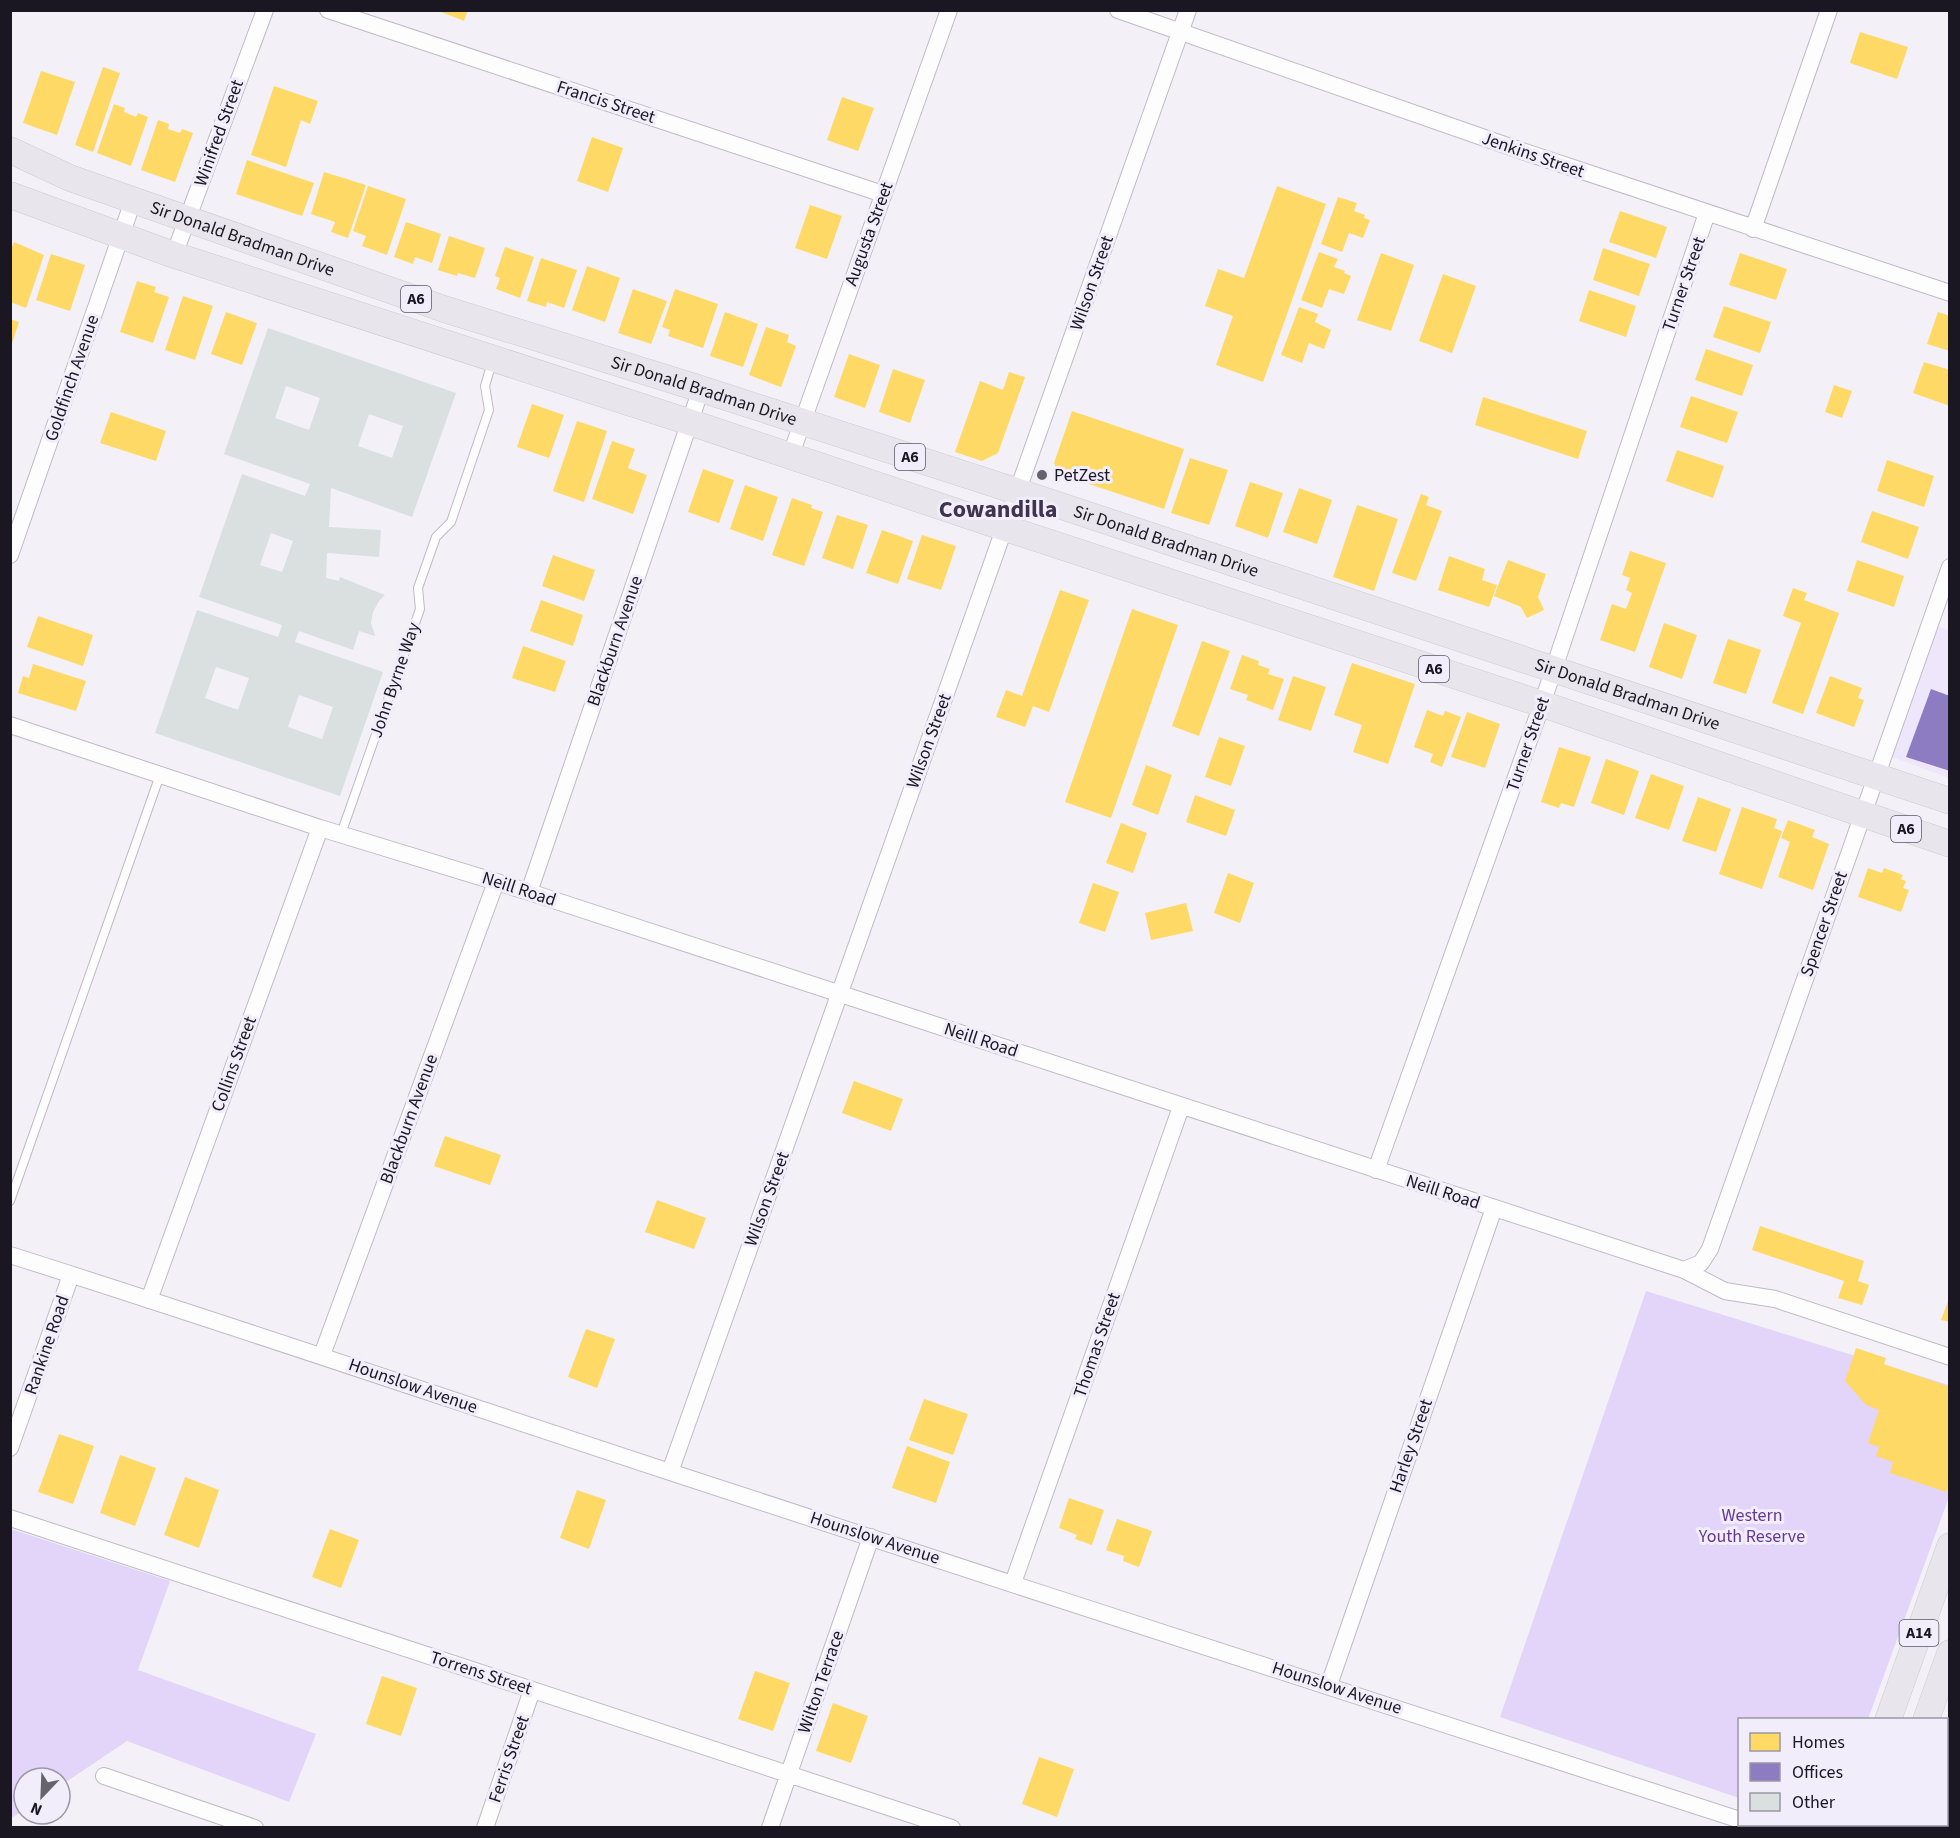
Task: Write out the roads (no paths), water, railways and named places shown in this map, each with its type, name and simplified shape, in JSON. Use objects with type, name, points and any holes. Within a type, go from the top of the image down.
[{"type":"main road","name":"Sir Donald Bradman Drive","points":[[10,150],[70,178],[444,309],[701,389],[1018,492],[1950,801]]},
{"type":"main road","name":"Sir Donald Bradman Drive","points":[[10,195],[174,255],[689,422],[1542,704],[1950,844]]},
{"type":"main road","name":"A14","points":[[1888,1718],[1945,1572],[1950,1546]]},
{"type":"main road","name":"A14","points":[[1926,1718],[1950,1653]]},
{"type":"street","name":"Winifred Street","points":[[174,255],[264,10]]},
{"type":"street","name":"Francis Street","points":[[328,10],[883,194]]},
{"type":"street","name":"Augusta Street","points":[[790,457],[949,10]]},
{"type":"street","name":"Jenkins Street","points":[[1118,10],[1753,229],[1950,293]]},
{"type":"street","name":"Wilson Street","points":[[670,1472],[1188,10]]},
{"type":"street","points":[[1753,229],[1829,10]]},
{"type":"street","name":"Goldfinch Avenue","points":[[10,555],[133,201]]},
{"type":"street","name":"Turner Street","points":[[1376,1170],[1554,670],[1707,213]]},
{"type":"street","name":"Blackburn Avenue","points":[[529,892],[701,389]]},
{"type":"street","name":"Spencer Street","points":[[1684,1270],[1701,1263],[1710,1249],[1950,567]]},
{"type":"street","name":"Neill Road","points":[[10,724],[320,828],[529,892],[1684,1270],[1725,1291],[1774,1299],[1950,1357]]},
{"type":"street","name":"Collins Street","points":[[149,1300],[320,828]]},
{"type":"street","name":"Blackburn Avenue","points":[[322,1355],[496,882]]},
{"type":"street","name":"Thomas Street","points":[[1013,1583],[1181,1107]]},
{"type":"street","name":"Harley Street","points":[[1329,1685],[1494,1208]]},
{"type":"street","name":"Hounslow Avenue","points":[[10,1255],[322,1355],[670,1472],[1738,1819]]},
{"type":"street","name":"Rankine Road","points":[[10,1448],[71,1275]]},
{"type":"street","name":"Torrens Street","points":[[10,1518],[952,1827]]},
{"type":"street","name":"Wilton Terrace","points":[[770,1827],[872,1537]]},
{"type":"street","name":"Ferris Street","points":[[485,1827],[532,1690]]},
{"type":"street","points":[[104,1776],[255,1827]]},
{"type":"lane","name":"John Byrne Way","points":[[342,834],[420,609],[418,588],[436,537],[451,522],[489,410],[485,386],[493,359]]},
{"type":"lane","points":[[10,1201],[160,775]]},
{"type":"place","name":"PetZest","points":[[1042,475]]},
{"type":"district","name":"Cowandilla","points":[[998,509]]},
{"type":"park label","name":"Western Youth Reserve","points":[[1752,1525]]}]
